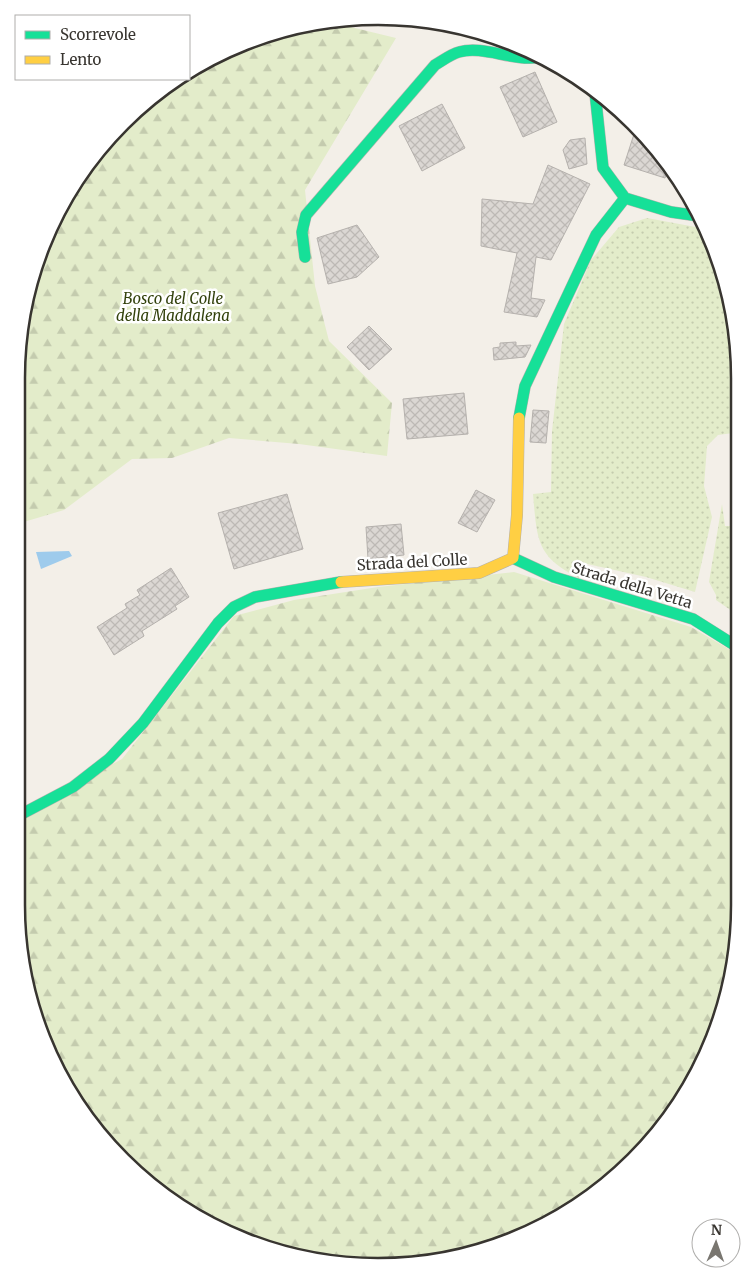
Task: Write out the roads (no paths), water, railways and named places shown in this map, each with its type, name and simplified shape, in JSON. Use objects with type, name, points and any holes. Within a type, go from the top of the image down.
[{"type":"street","points":[[305,257],[302,232],[306,215],[435,64],[460,52],[526,58]]},
{"type":"street","points":[[596,100],[602,168],[625,198],[671,212],[691,215]]},
{"type":"street","points":[[513,558],[518,534],[519,410],[525,386],[596,235],[625,198]]},
{"type":"street","name":"Strada della Vetta","points":[[513,558],[554,577],[693,619],[731,643]]},
{"type":"street","name":"Strada del Colle","points":[[25,812],[67,790],[88,776],[126,742],[218,623],[230,609],[240,602],[255,597],[355,580],[479,573],[492,570],[513,558]]},
{"type":"water","points":[[69,551],[72,556],[41,569],[36,552]]},
{"type":"park label","name":"Bosco del Colle della Maddalena","points":[[173,306]]}]
